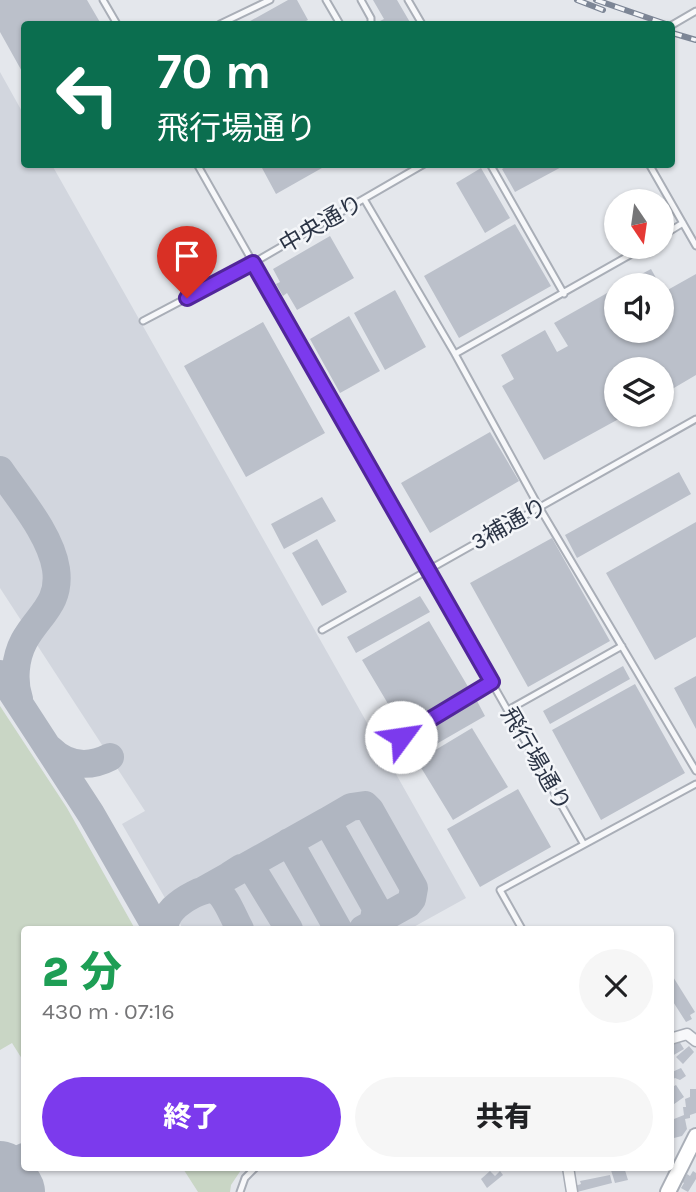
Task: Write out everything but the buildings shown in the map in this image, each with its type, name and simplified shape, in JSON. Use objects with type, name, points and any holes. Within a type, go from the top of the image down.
[{"type":"street","points":[[674,1037],[687,1034],[696,1041]]},
{"type":"street","points":[[668,1192],[695,1140]]},
{"type":"street","points":[[569,1171],[572,1192]]},
{"type":"lane","points":[[103,0],[115,21]]},
{"type":"lane","points":[[253,0],[257,7]]},
{"type":"lane","points":[[227,21],[271,0]]},
{"type":"lane","points":[[326,0],[338,21]]},
{"type":"lane","points":[[361,0],[371,21]]},
{"type":"lane","points":[[408,0],[420,21]]},
{"type":"lane","points":[[675,23],[696,11]]},
{"type":"lane","name":"飛行場通り","points":[[199,168],[583,843]]},
{"type":"lane","name":"中央通り","points":[[143,321],[253,263],[415,168]]},
{"type":"lane","points":[[492,168],[564,294]]},
{"type":"lane","points":[[651,168],[696,246]]},
{"type":"lane","points":[[364,199],[455,354],[539,507],[696,771]]},
{"type":"lane","points":[[674,229],[683,223]]},
{"type":"lane","points":[[455,354],[624,259]]},
{"type":"lane","name":"3補通り","points":[[323,630],[696,419]]},
{"type":"lane","points":[[508,710],[622,646]]},
{"type":"lane","points":[[401,737],[492,682]]},
{"type":"lane","points":[[520,926],[500,890],[696,784]]},
{"type":"lane","points":[[240,1192],[245,1178],[252,1171]]},
{"type":"shaded area","points":[[0,72],[21,110],[21,168],[54,168],[466,898],[415,926],[181,926],[122,824],[145,811],[0,588]]},
{"type":"green space","points":[[0,706],[67,808],[133,926],[21,926],[21,1057],[12,1043],[0,1050]]},
{"type":"green space","points":[[185,1171],[240,1171],[231,1185],[230,1192],[198,1192]]},
{"type":"taxiway","points":[[0,470],[48,543],[57,581],[52,600],[24,641],[19,655],[16,677],[19,699]]},
{"type":"taxiway","points":[[0,674],[91,814],[155,926]]},
{"type":"taxiway","points":[[50,749],[64,759],[78,763],[94,763],[110,757]]},
{"type":"taxiway","points":[[327,821],[351,807],[365,805],[414,888],[408,904],[368,926]]},
{"type":"taxiway","points":[[204,890],[327,821],[376,908],[373,924]]},
{"type":"taxiway","points":[[289,842],[336,926]]},
{"type":"taxiway","points":[[230,875],[241,868],[253,870],[287,926]]},
{"type":"taxiway","points":[[165,926],[171,911],[177,906],[194,894],[212,889],[224,898],[238,926]]},
{"type":"taxiway","points":[[0,1173],[21,1159]]},
{"type":"runway","points":[[0,1176],[10,1192]]},
{"type":"railway","points":[[577,0],[603,10]]},
{"type":"railway","points":[[596,0],[657,21]]},
{"type":"railway","points":[[675,34],[696,40]]},
{"type":"route","points":[[187,298],[253,263],[492,682],[401,737]]}]
